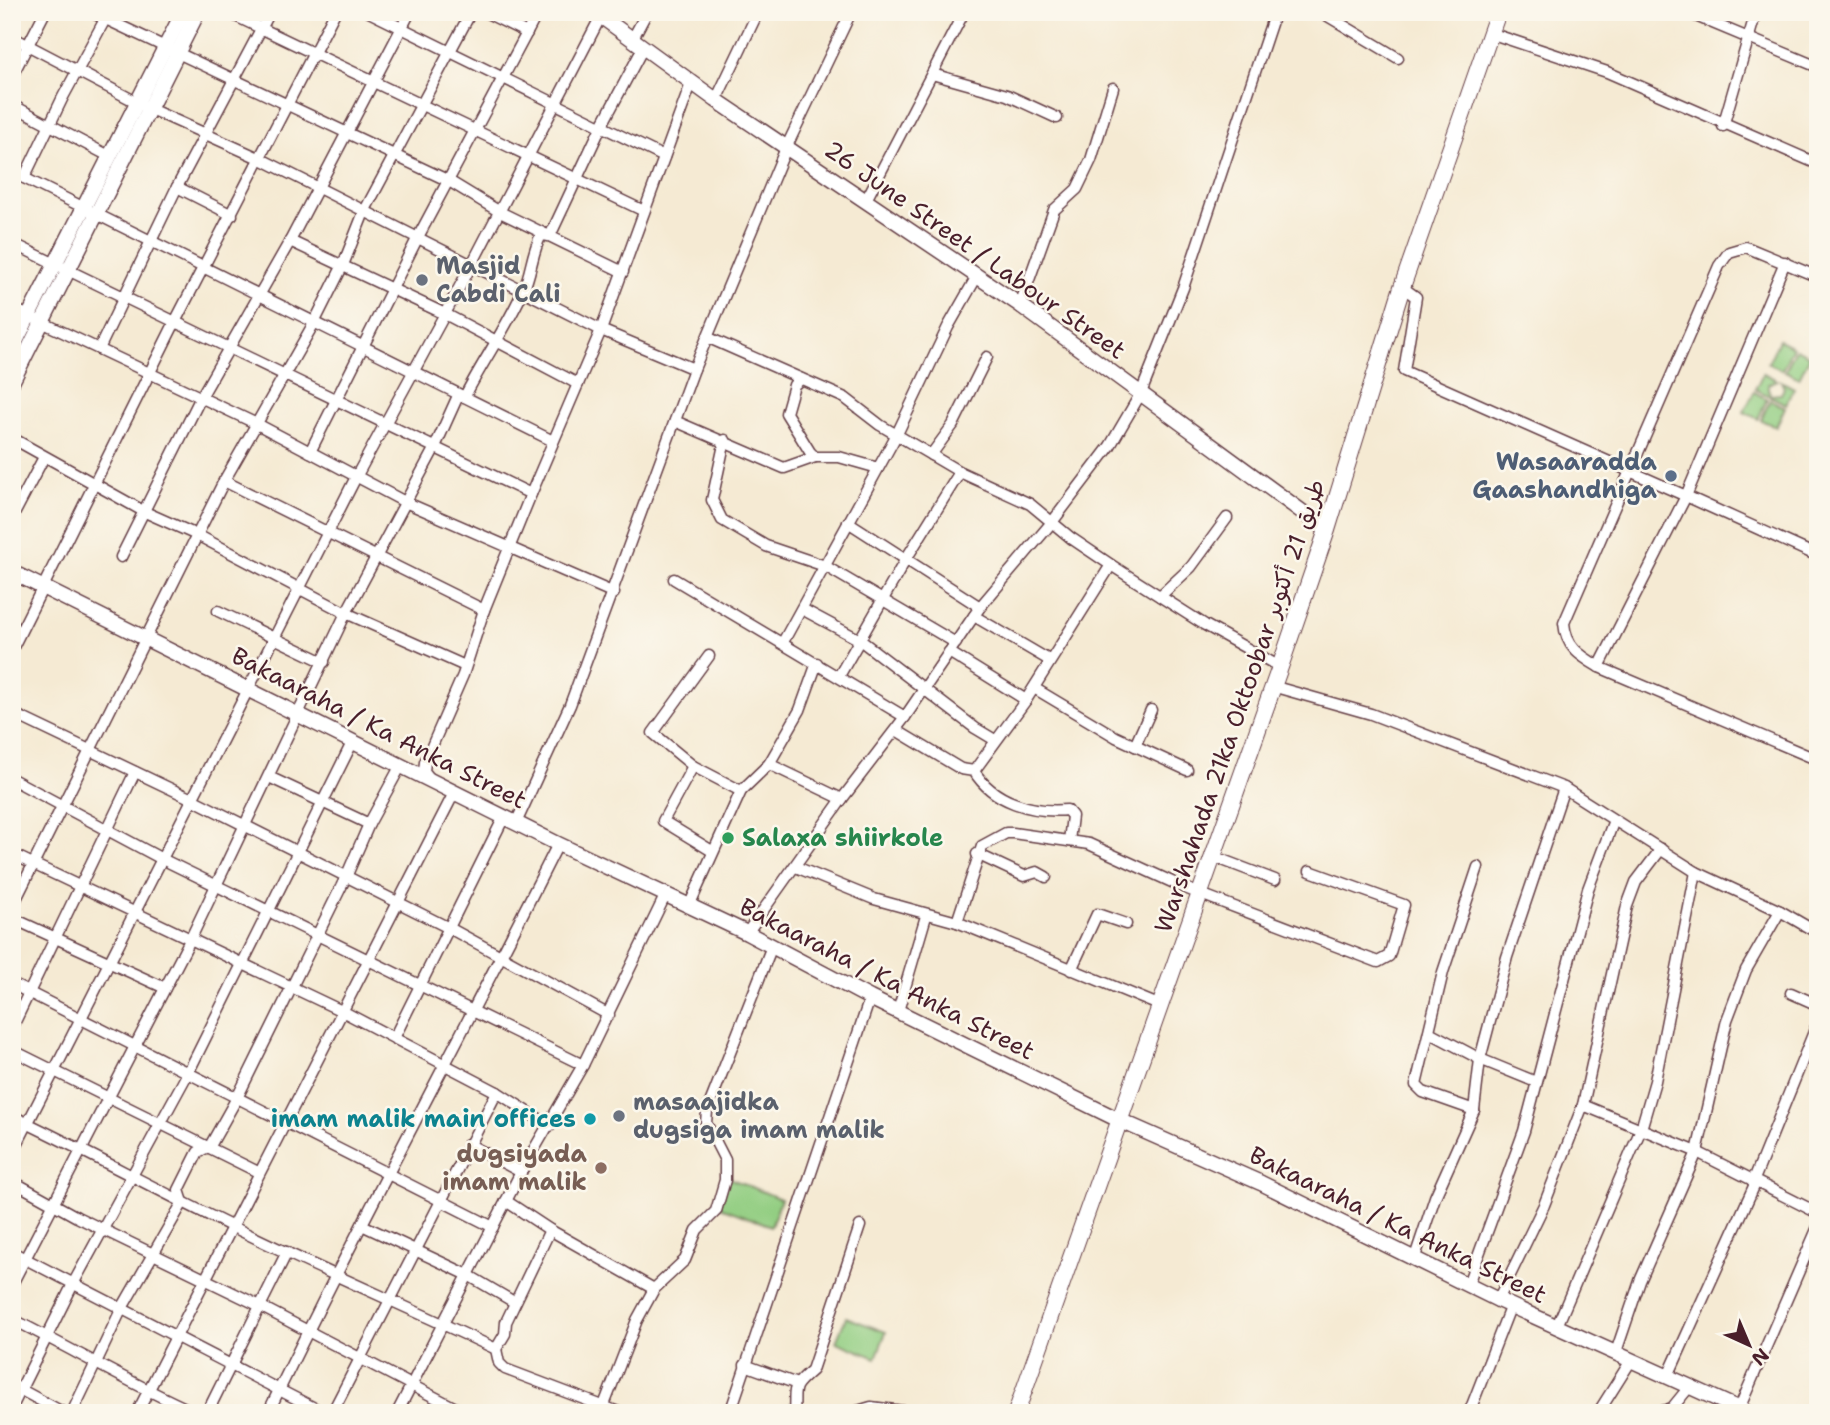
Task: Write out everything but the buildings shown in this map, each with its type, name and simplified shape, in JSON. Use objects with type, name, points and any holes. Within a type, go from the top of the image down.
[{"type":"main road","name":"Warshahada 21ka Oktoobar طريق 21 أكتوبر","points":[[1016,1413],[1280,667],[1327,530],[1402,287],[1498,12]]},
{"type":"street","points":[[12,76],[45,12]]},
{"type":"street","points":[[91,12],[108,16],[171,51],[449,181],[500,212],[623,272]]},
{"type":"street","points":[[171,51],[183,12]]},
{"type":"street","points":[[12,382],[35,320],[60,267],[171,51],[198,12]]},
{"type":"street","points":[[227,12],[644,211]]},
{"type":"street","points":[[99,349],[177,187],[270,12]]},
{"type":"street","points":[[12,649],[176,320],[335,12]]},
{"type":"street","points":[[369,12],[664,157]]},
{"type":"street","points":[[121,557],[201,397],[289,241],[410,12]]},
{"type":"street","points":[[12,907],[88,749],[199,536],[224,481],[314,323],[343,265],[364,212],[396,157],[471,12]]},
{"type":"street","points":[[485,12],[527,33]]},
{"type":"street","points":[[310,452],[417,239],[538,12]]},
{"type":"street","points":[[550,236],[638,42],[647,12]]},
{"type":"street","points":[[716,100],[758,12]]},
{"type":"street","points":[[394,1038],[570,705],[614,593],[694,369],[786,148],[851,12]]},
{"type":"street","points":[[866,202],[964,12]]},
{"type":"street","points":[[747,933],[842,799],[896,730],[977,611],[1053,521],[1110,446],[1141,393],[1184,288],[1275,12]]},
{"type":"street","points":[[1321,12],[1398,58]]},
{"type":"street","points":[[1686,12],[1818,67]]},
{"type":"street","points":[[1723,125],[1756,12]]},
{"type":"street","points":[[12,1154],[356,477],[500,212],[598,14]]},
{"type":"street","name":"26 June Street / Labour Street","points":[[598,14],[716,100],[976,278],[1020,305],[1327,530]]},
{"type":"street","points":[[24,178],[108,16]]},
{"type":"street","points":[[1490,33],[1607,72],[1723,125],[1818,164]]},
{"type":"street","points":[[12,37],[142,105],[261,159],[601,330],[694,369]]},
{"type":"street","points":[[932,74],[1007,94],[1057,118]]},
{"type":"street","points":[[432,781],[424,771],[425,762],[531,494],[601,330],[692,81]]},
{"type":"street","points":[[1020,305],[1054,210],[1077,189],[1091,160],[1113,88]]},
{"type":"street","points":[[12,105],[109,156]]},
{"type":"street","points":[[89,210],[109,156],[142,105]]},
{"type":"street","points":[[12,172],[553,441]]},
{"type":"street","points":[[177,187],[232,215]]},
{"type":"street","points":[[12,1284],[191,938],[346,613],[434,449],[457,398],[465,396],[523,291],[532,263],[531,256],[541,235],[550,236]]},
{"type":"street","points":[[289,241],[445,314],[578,384]]},
{"type":"street","points":[[12,243],[531,494]]},
{"type":"street","points":[[1818,277],[1746,247],[1729,252],[1719,266],[1564,624],[1567,641],[1576,653],[1598,667],[1818,760]]},
{"type":"street","points":[[1598,667],[1686,496],[1785,262]]},
{"type":"street","points":[[783,642],[897,434],[948,327],[976,278]]},
{"type":"street","points":[[1402,287],[1416,297],[1404,371],[1630,469],[1818,556]]},
{"type":"street","points":[[12,308],[257,424],[405,502],[614,593]]},
{"type":"street","points":[[12,349],[35,320]]},
{"type":"street","points":[[709,338],[845,398],[880,425],[930,455],[1030,504],[1071,538],[1111,565],[1280,667]]},
{"type":"street","points":[[930,455],[953,425],[987,357]]},
{"type":"street","points":[[801,379],[794,385],[786,413],[815,457]]},
{"type":"street","points":[[675,421],[725,440],[784,468],[815,457],[839,457],[878,468]]},
{"type":"street","points":[[12,438],[145,512],[199,536],[346,613],[465,666]]},
{"type":"street","points":[[725,440],[712,500],[718,515],[766,546],[825,566],[883,598],[1026,700]]},
{"type":"street","points":[[12,518],[44,457]]},
{"type":"street","points":[[839,676],[960,472]]},
{"type":"street","points":[[224,481],[330,531],[484,610]]},
{"type":"street","points":[[1160,596],[1191,567],[1227,518]]},
{"type":"street","points":[[848,522],[906,559],[1049,660]]},
{"type":"street","points":[[974,771],[1034,688],[1049,660],[1111,565]]},
{"type":"street","name":"Bakaaraha / Ka Anka Street","points":[[12,572],[249,688],[352,743],[747,933],[870,998],[1121,1121],[1261,1183],[1504,1303],[1744,1411]]},
{"type":"street","points":[[674,579],[905,717]]},
{"type":"street","points":[[802,609],[860,640],[995,740]]},
{"type":"street","points":[[218,611],[324,662]]},
{"type":"street","points":[[709,656],[653,733],[693,766],[741,791]]},
{"type":"street","points":[[689,906],[741,791],[769,764],[800,710],[817,663]]},
{"type":"street","points":[[1272,686],[1419,731],[1564,788],[1696,872],[1780,911],[1818,933]]},
{"type":"street","points":[[1034,688],[1136,746],[1187,770]]},
{"type":"street","points":[[1136,746],[1151,710]]},
{"type":"street","points":[[12,713],[399,902],[609,1015]]},
{"type":"street","points":[[896,730],[961,769],[974,771],[982,783],[1000,797],[1029,808],[1070,812],[1072,816],[1069,841]]},
{"type":"street","points":[[12,1408],[16,1387],[49,1336],[73,1284],[105,1230],[189,1071],[352,743]]},
{"type":"street","points":[[769,764],[842,799]]},
{"type":"street","points":[[72,1413],[121,1310],[155,1256],[183,1202],[179,1190],[198,1152],[209,1146],[238,1096],[346,877],[369,824],[401,765]]},
{"type":"street","points":[[693,766],[663,821],[712,851]]},
{"type":"street","points":[[12,1028],[32,992],[106,828],[135,772]]},
{"type":"street","points":[[269,777],[369,824]]},
{"type":"street","points":[[12,779],[162,859],[583,1065]]},
{"type":"street","points":[[1415,1257],[1436,1197],[1474,1110],[1480,1059],[1507,957],[1564,788]]},
{"type":"street","points":[[137,1413],[454,793]]},
{"type":"street","points":[[1468,1284],[1524,1131],[1588,889],[1614,820]]},
{"type":"street","points":[[957,922],[977,854],[982,846],[1006,834],[1089,844],[1125,858],[1198,894],[1378,962],[1385,961],[1389,956],[1404,905],[1310,871]]},
{"type":"street","points":[[268,1413],[388,1171],[558,844]]},
{"type":"street","points":[[1469,1413],[1504,1303],[1583,1105],[1627,906],[1636,882],[1661,849]]},
{"type":"street","points":[[12,854],[344,1012],[497,1092],[550,1126]]},
{"type":"street","points":[[977,854],[1024,876],[1037,872],[1046,877]]},
{"type":"street","points":[[1212,856],[1275,880]]},
{"type":"street","points":[[796,867],[874,899],[926,916],[957,922],[1161,1006]]},
{"type":"street","points":[[1474,1110],[1418,1089],[1416,1085],[1443,972],[1478,867]]},
{"type":"street","points":[[1557,1326],[1641,1129],[1655,1081],[1696,872]]},
{"type":"street","points":[[397,1413],[521,1172],[550,1126],[609,1015],[666,894]]},
{"type":"street","points":[[1616,1352],[1640,1281],[1697,1152],[1727,1020],[1746,970],[1780,911]]},
{"type":"street","points":[[1071,970],[1097,914],[1126,924]]},
{"type":"street","points":[[898,1011],[926,916]]},
{"type":"street","points":[[12,918],[165,988]]},
{"type":"street","points":[[602,1410],[637,1320],[654,1289],[685,1260],[697,1230],[716,1211],[725,1180],[725,1160],[706,1123],[707,1111],[772,946]]},
{"type":"street","points":[[12,984],[388,1171],[493,1227]]},
{"type":"street","points":[[1791,993],[1818,1005]]},
{"type":"street","points":[[730,1413],[870,998]]},
{"type":"street","points":[[1668,1376],[1754,1183],[1818,1022]]},
{"type":"street","points":[[1429,1032],[1480,1059],[1536,1082]]},
{"type":"street","points":[[12,1050],[110,1096],[258,1172]]},
{"type":"street","points":[[332,1413],[440,1198],[497,1092]]},
{"type":"street","points":[[1583,1105],[1697,1152],[1818,1213]]},
{"type":"street","points":[[12,1116],[83,1149],[132,1178],[231,1226],[444,1322],[496,1349]]},
{"type":"street","points":[[468,1144],[521,1172]]},
{"type":"street","points":[[12,1181],[52,1204],[258,1305],[464,1413]]},
{"type":"street","points":[[506,1201],[550,1230],[654,1289]]},
{"type":"street","points":[[362,1225],[468,1275],[514,1303]]},
{"type":"street","points":[[794,1413],[791,1398],[797,1384],[813,1370],[860,1226]]},
{"type":"street","points":[[1744,1411],[1818,1227]]},
{"type":"street","points":[[550,1230],[514,1303],[506,1322],[505,1334],[496,1349],[501,1367],[602,1410],[621,1413]]},
{"type":"street","points":[[12,1252],[176,1339],[324,1413]]},
{"type":"street","points":[[206,1413],[231,1366],[258,1305],[288,1252]]},
{"type":"street","points":[[12,1320],[49,1336],[148,1391],[196,1413]]},
{"type":"street","points":[[1598,1413],[1632,1359]]},
{"type":"street","points":[[745,1365],[797,1384]]},
{"type":"street","points":[[1657,1413],[1672,1408],[1690,1386]]},
{"type":"street","points":[[16,1387],[64,1413]]},
{"type":"street","points":[[850,1413],[871,1406],[919,1413]]},
{"type":"green space","points":[[1779,340],[1793,347],[1782,370],[1768,363]]},
{"type":"green space","points":[[1796,349],[1810,356],[1799,378],[1785,371]]},
{"type":"green space","points":[[1763,373],[1777,380],[1768,384],[1770,395],[1781,394],[1784,388],[1781,381],[1794,388],[1786,404],[1755,389]]},
{"type":"green space","points":[[1754,392],[1767,399],[1758,419],[1744,412]]},
{"type":"green space","points":[[1770,400],[1785,407],[1776,427],[1761,420]]},
{"type":"green space","points":[[729,1178],[781,1199],[771,1226],[720,1207]]},
{"type":"green space","points":[[846,1317],[886,1332],[876,1358],[836,1342]]},
{"type":"place","name":"Masjid Cabdi Cali","points":[[422,280]]},
{"type":"place","name":"Wasaaradda Gaashandhiga","points":[[1671,476]]},
{"type":"place","name":"Salaxa shiirkole","points":[[728,838]]},
{"type":"place","name":"masaajidka dugsiga imam malik","points":[[619,1116]]},
{"type":"place","name":"imam malik main offices","points":[[590,1119]]},
{"type":"place","name":"dugsiyada imam malik","points":[[601,1168]]}]
